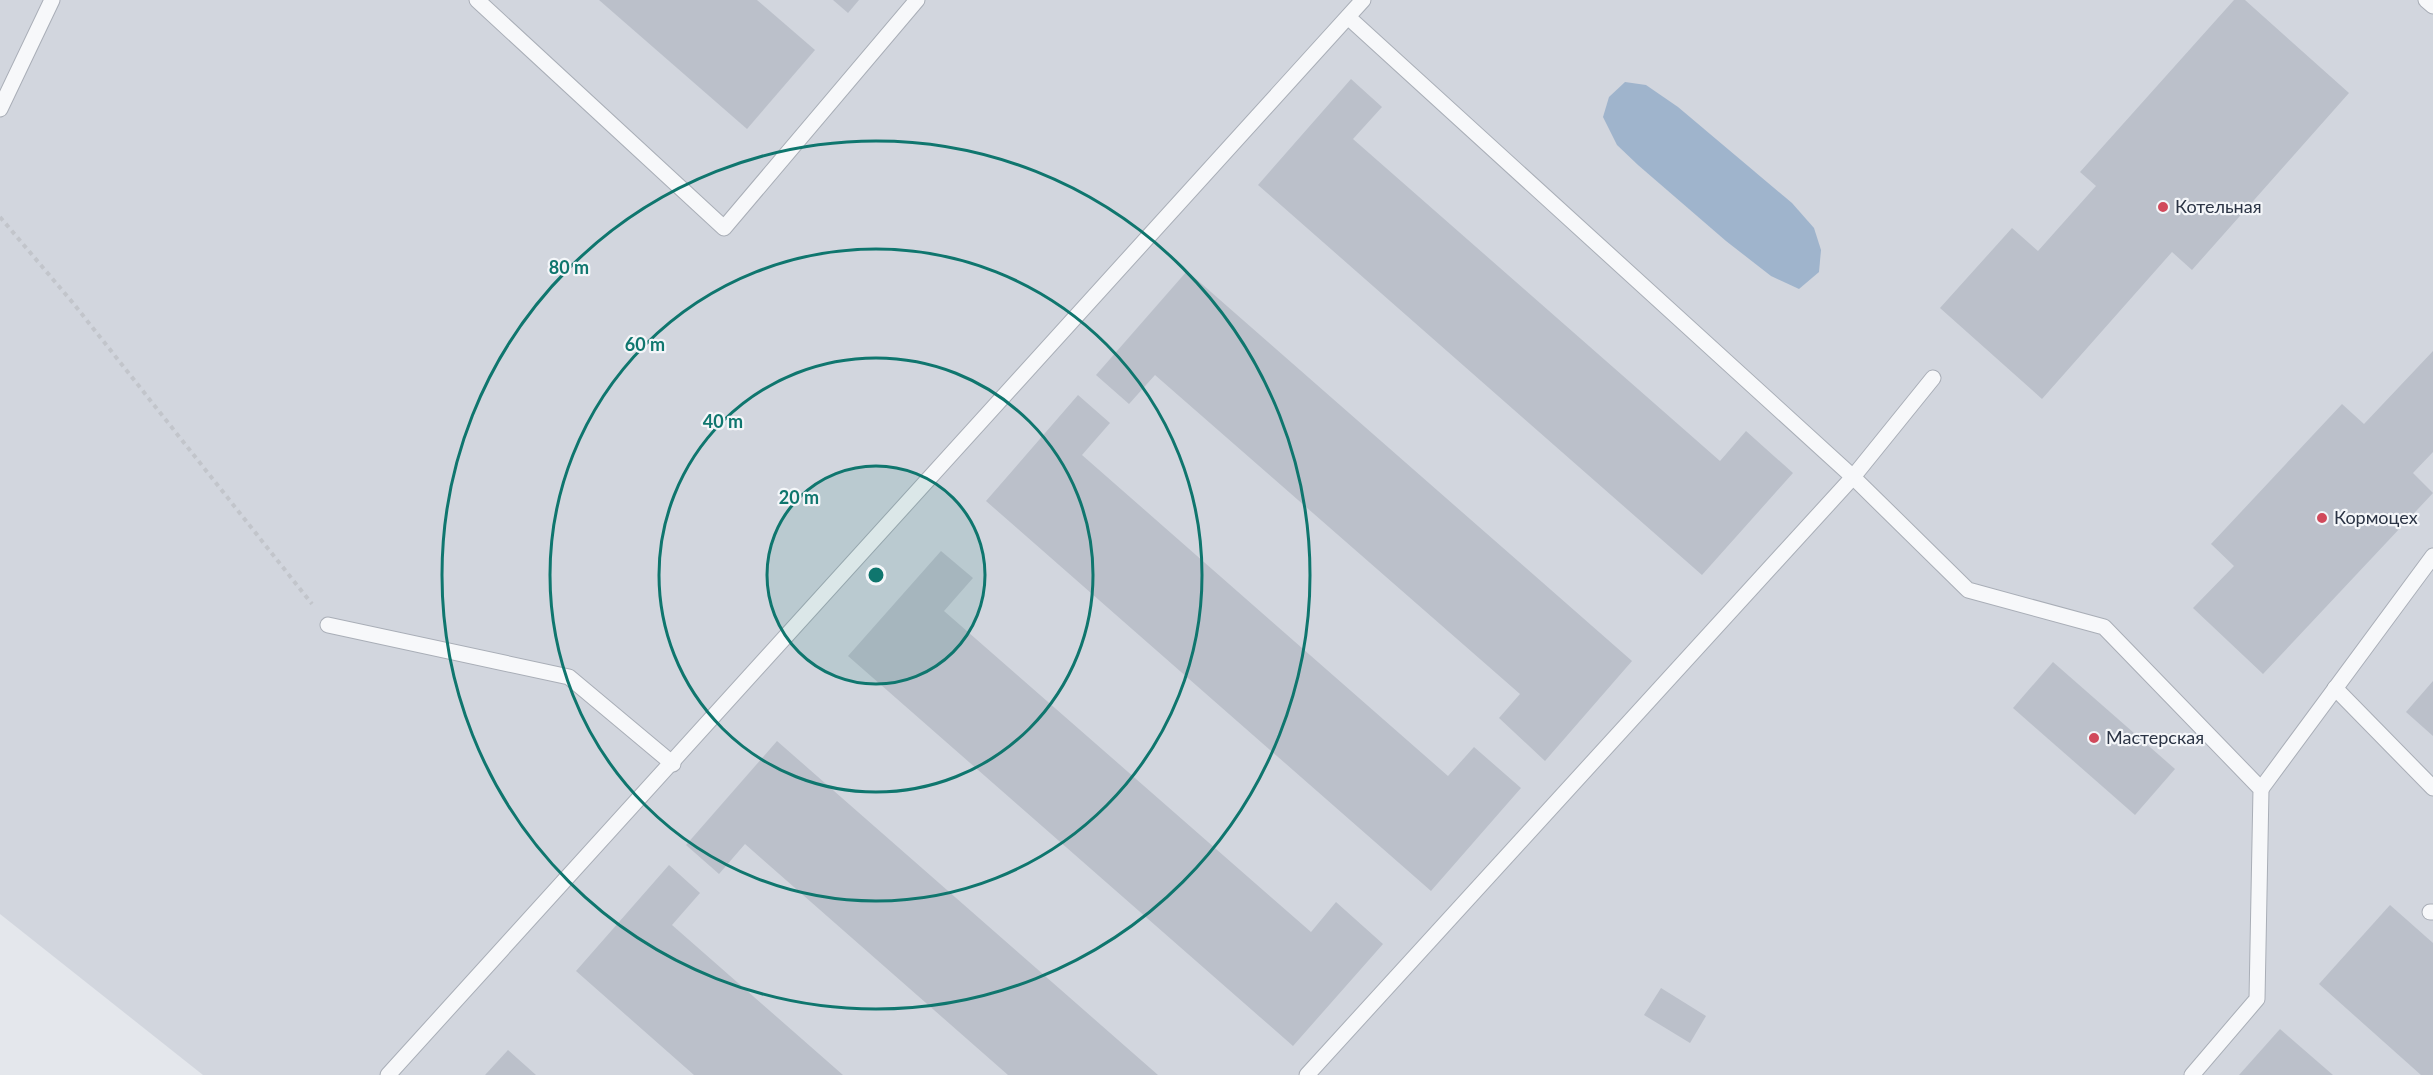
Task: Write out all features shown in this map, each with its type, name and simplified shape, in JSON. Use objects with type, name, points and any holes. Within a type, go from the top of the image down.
[{"type":"lane","points":[[0,109],[52,0]]},
{"type":"lane","points":[[477,0],[724,228],[917,0]]},
{"type":"lane","points":[[388,1075],[673,764],[1363,0]]},
{"type":"lane","points":[[2426,0],[2433,6]]},
{"type":"lane","points":[[1347,17],[1853,477],[1968,590],[2104,627],[2261,789]]},
{"type":"lane","points":[[1307,1075],[1853,477],[1933,378]]},
{"type":"lane","points":[[2192,1075],[2257,999],[2261,789],[2433,556]]},
{"type":"lane","points":[[328,625],[569,678],[673,764]]},
{"type":"lane","points":[[2335,688],[2433,788]]},
{"type":"path","points":[[0,217],[73,303],[328,625]]},
{"type":"shaded area","points":[[0,0],[2433,0],[2433,1075],[203,1075],[0,914]]},
{"type":"water","points":[[1625,82],[1646,85],[1678,107],[1792,203],[1814,228],[1821,250],[1819,272],[1799,289],[1771,276],[1726,241],[1617,145],[1603,117],[1609,97]]},
{"type":"building","points":[[599,0],[757,0],[815,50],[747,129]]},
{"type":"building","points":[[833,0],[859,0],[848,13]]},
{"type":"building","name":"Котельная","points":[[2234,0],[2245,0],[2349,93],[2192,270],[2172,252],[2042,399],[1940,308],[2012,228],[2038,251],[2096,186],[2080,172]]},
{"type":"building","points":[[1351,79],[1382,107],[1353,139],[1720,461],[1746,431],[1793,473],[1702,575],[1258,185]]},
{"type":"building","points":[[1187,271],[1632,661],[1545,761],[1499,718],[1520,694],[1155,375],[1129,404],[1096,375]]},
{"type":"building","name":"Кормоцех","points":[[2433,351],[2433,452],[2413,473],[2433,493],[2263,674],[2193,608],[2234,566],[2211,544],[2342,404],[2364,424]]},
{"type":"building","points":[[1078,395],[1110,423],[1082,455],[1448,776],[1474,747],[1521,788],[1431,891],[986,501]]},
{"type":"building","points":[[941,551],[973,578],[944,611],[1311,932],[1336,902],[1383,944],[1293,1046],[848,656]]},
{"type":"building","name":"Мастерская","points":[[2053,662],[2175,769],[2135,815],[2013,708]]},
{"type":"building","points":[[2433,681],[2433,736],[2406,712]]},
{"type":"building","points":[[777,741],[1158,1075],[1008,1075],[745,844],[719,874],[686,845]]},
{"type":"building","points":[[669,865],[700,893],[672,925],[843,1075],[694,1075],[576,971]]},
{"type":"building","points":[[2390,905],[2433,943],[2433,1075],[2421,1075],[2319,984]]},
{"type":"building","points":[[1661,988],[1706,1016],[1690,1043],[1644,1015]]},
{"type":"building","points":[[2280,1029],[2333,1075],[2239,1075]]},
{"type":"building","points":[[508,1050],[536,1075],[485,1075]]},
{"type":"place","name":"Котельная","points":[[2163,207]]},
{"type":"place","name":"Кормоцех","points":[[2322,518]]},
{"type":"place","name":"Мастерская","points":[[2094,738]]}]
